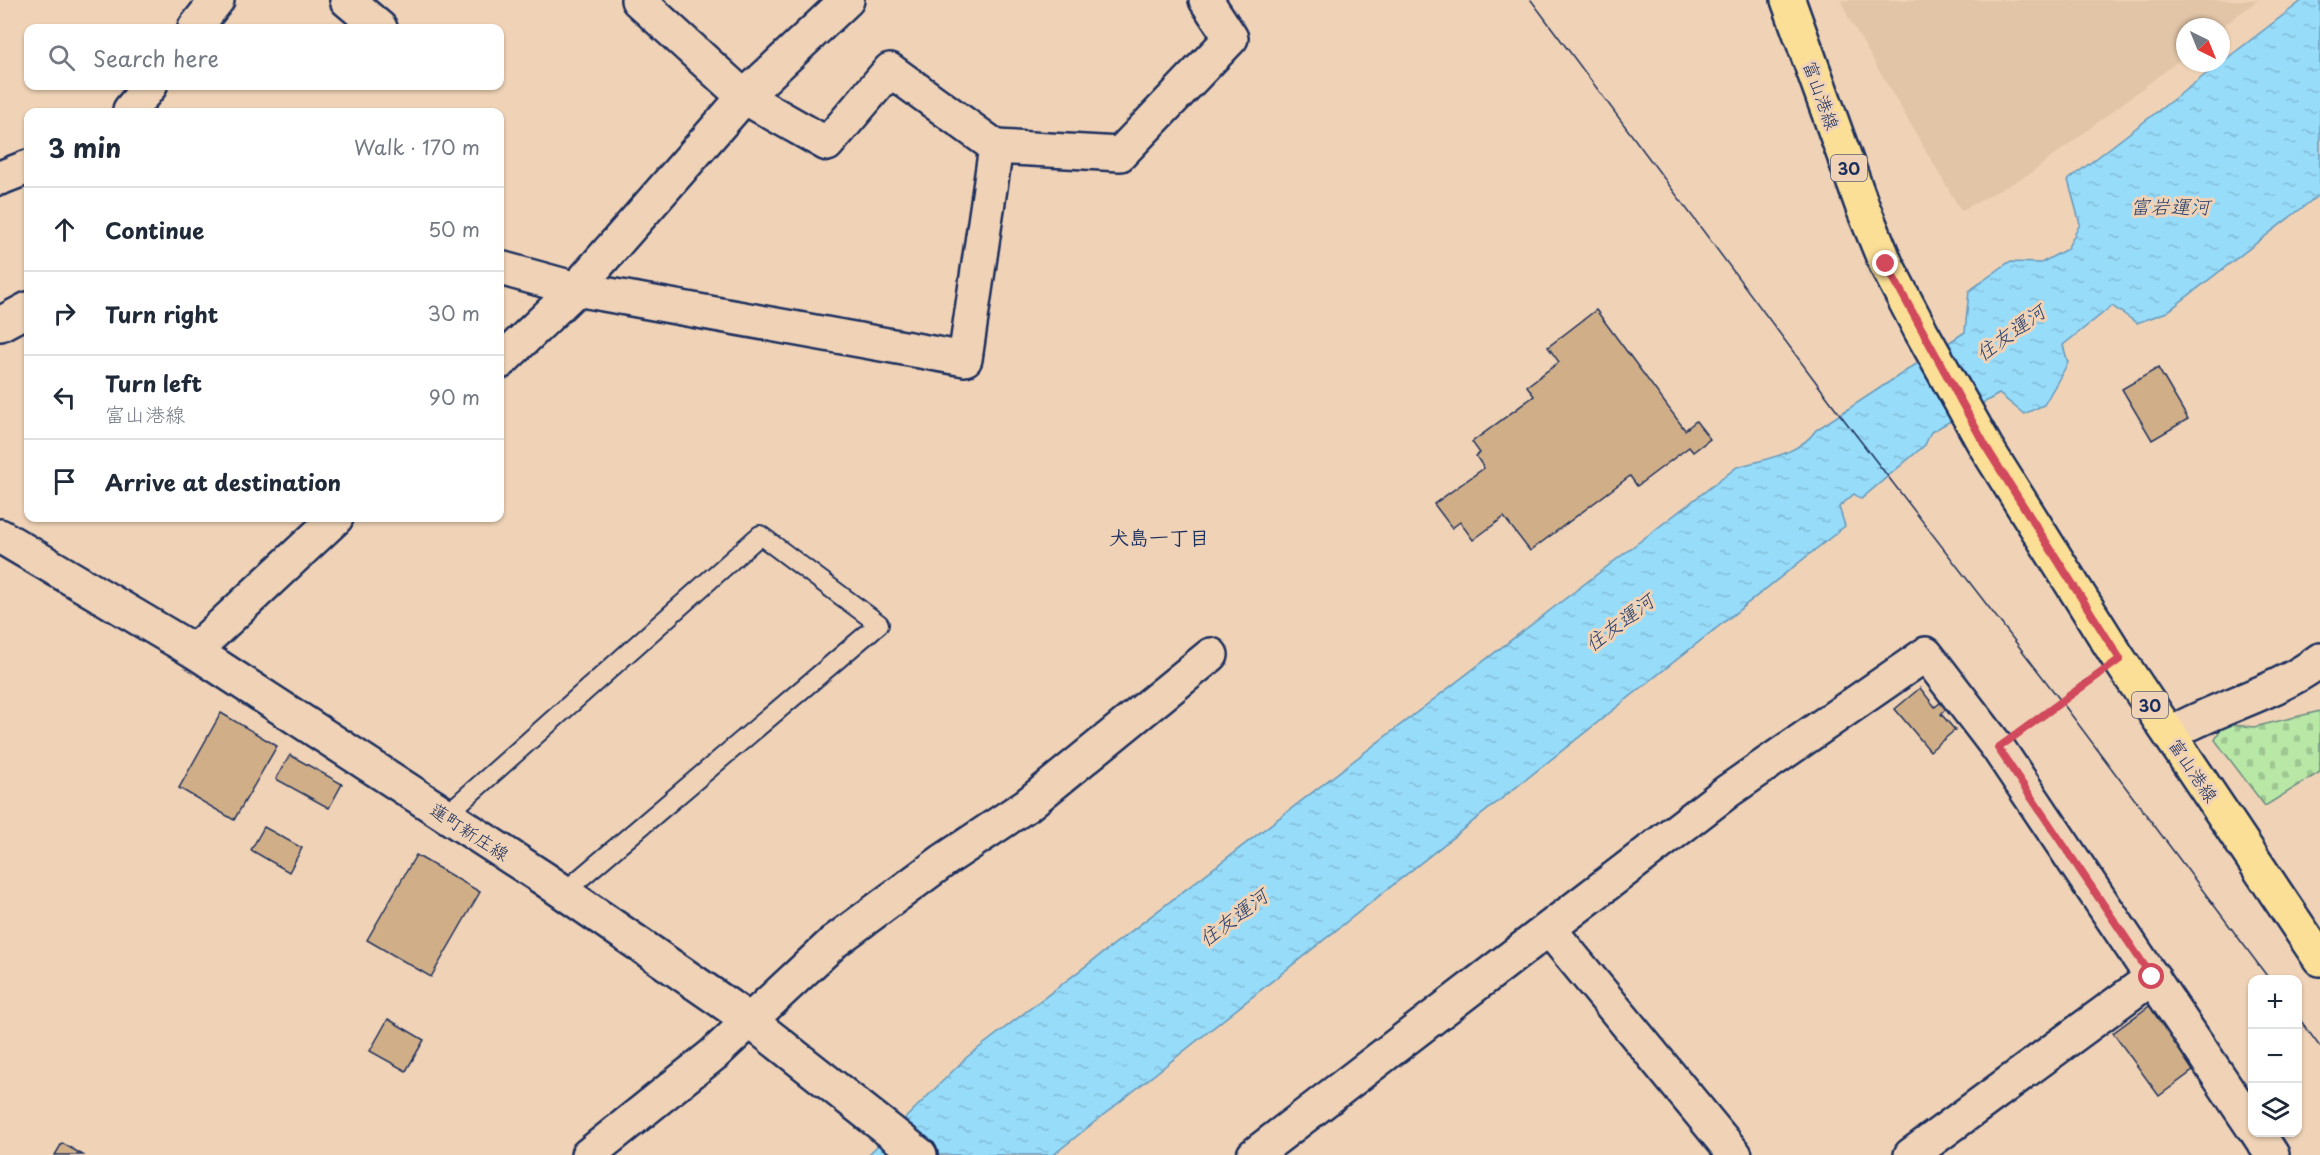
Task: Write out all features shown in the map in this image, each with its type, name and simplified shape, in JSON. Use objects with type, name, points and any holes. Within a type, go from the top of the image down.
[{"type":"main road","name":"富山港線","points":[[1788,0],[1863,207],[1886,264],[1921,331],[1986,447],[2120,659],[2320,959]]},
{"type":"street","points":[[198,24],[217,0]]},
{"type":"street","points":[[347,0],[375,24]]},
{"type":"street","points":[[638,0],[744,97],[827,144],[890,70],[996,147],[1120,154],[1231,38],[1206,0]]},
{"type":"street","points":[[504,358],[576,289],[744,97],[847,0]]},
{"type":"street","points":[[504,269],[576,289],[965,359],[996,147]]},
{"type":"street","points":[[0,178],[24,169]]},
{"type":"street","points":[[0,324],[24,311]]},
{"type":"street","points":[[194,651],[332,522]]},
{"type":"street","name":"蓮町新庄線","points":[[0,536],[194,651],[564,892],[749,1020],[921,1155]]},
{"type":"street","points":[[1254,1155],[1550,930],[1728,791],[1926,654],[1998,748],[2263,1144]]},
{"type":"street","points":[[588,1155],[714,1054],[835,941],[943,861],[1027,805],[1211,655]]},
{"type":"street","points":[[2170,734],[2193,721],[2302,674],[2320,660]]},
{"type":"street","points":[[1550,930],[1735,1155]]},
{"type":"street","points":[[1911,1155],[2152,977]]},
{"type":"lane","points":[[446,815],[760,535],[879,624],[564,892]]},
{"type":"path","points":[[1998,748],[2120,659]]},
{"type":"shaded area","points":[[1841,0],[2258,0],[2230,21],[2230,18],[2176,18],[2176,63],[2031,173],[1961,211],[1848,17]]},
{"type":"green space","points":[[2320,711],[2320,772],[2265,806],[2215,740],[2223,724],[2254,727]]},
{"type":"water","name":"富岩運河","points":[[2303,0],[2320,0],[2320,194],[2167,312],[2137,323],[2112,306],[2063,345],[2068,363],[2044,405],[2024,414],[1999,394],[1931,432],[1925,445],[1861,499],[1854,494],[1839,507],[1845,526],[1053,1155],[868,1155],[967,1057],[1737,467],[1791,451],[1816,430],[1965,332],[1969,291],[2009,262],[2041,263],[2067,249],[2080,224],[2068,180],[2209,72],[2230,72],[2230,56]]},
{"type":"building","points":[[1596,310],[1685,430],[1696,421],[1710,439],[1693,452],[1689,447],[1637,486],[1630,476],[1530,551],[1504,517],[1473,540],[1460,522],[1452,528],[1434,504],[1484,468],[1476,456],[1480,453],[1472,442],[1534,396],[1527,386],[1559,362],[1548,347]]},
{"type":"building","points":[[2158,368],[2188,419],[2152,440],[2122,389]]},
{"type":"building","points":[[1920,688],[1935,707],[1941,702],[1947,708],[1941,714],[1955,730],[1930,751],[1895,709]]},
{"type":"building","points":[[221,713],[277,746],[234,820],[179,788]]},
{"type":"building","points":[[290,755],[342,784],[329,808],[276,779]]},
{"type":"building","points":[[264,827],[302,848],[289,872],[251,850]]},
{"type":"building","points":[[416,855],[480,892],[431,977],[367,940]]},
{"type":"building","points":[[2152,1004],[2198,1067],[2159,1096],[2113,1033]]},
{"type":"building","points":[[388,1019],[424,1040],[406,1071],[370,1051]]},
{"type":"building","points":[[62,1143],[83,1155],[55,1155]]},
{"type":"tram line","points":[[1531,0],[1839,413],[2061,701],[2266,975]]},
{"type":"tram line","points":[[2302,1022],[2320,1047]]},
{"type":"district","name":"犬島一丁目","points":[[1159,537]]},
{"type":"route","points":[[1886,264],[1986,447],[2120,659],[1998,748],[2152,977]]},
{"type":"water label","name":"住友運河","points":[[2010,332]]},
{"type":"water label","name":"住友運河","points":[[1619,622]]},
{"type":"water label","name":"住友運河","points":[[1233,917]]}]
